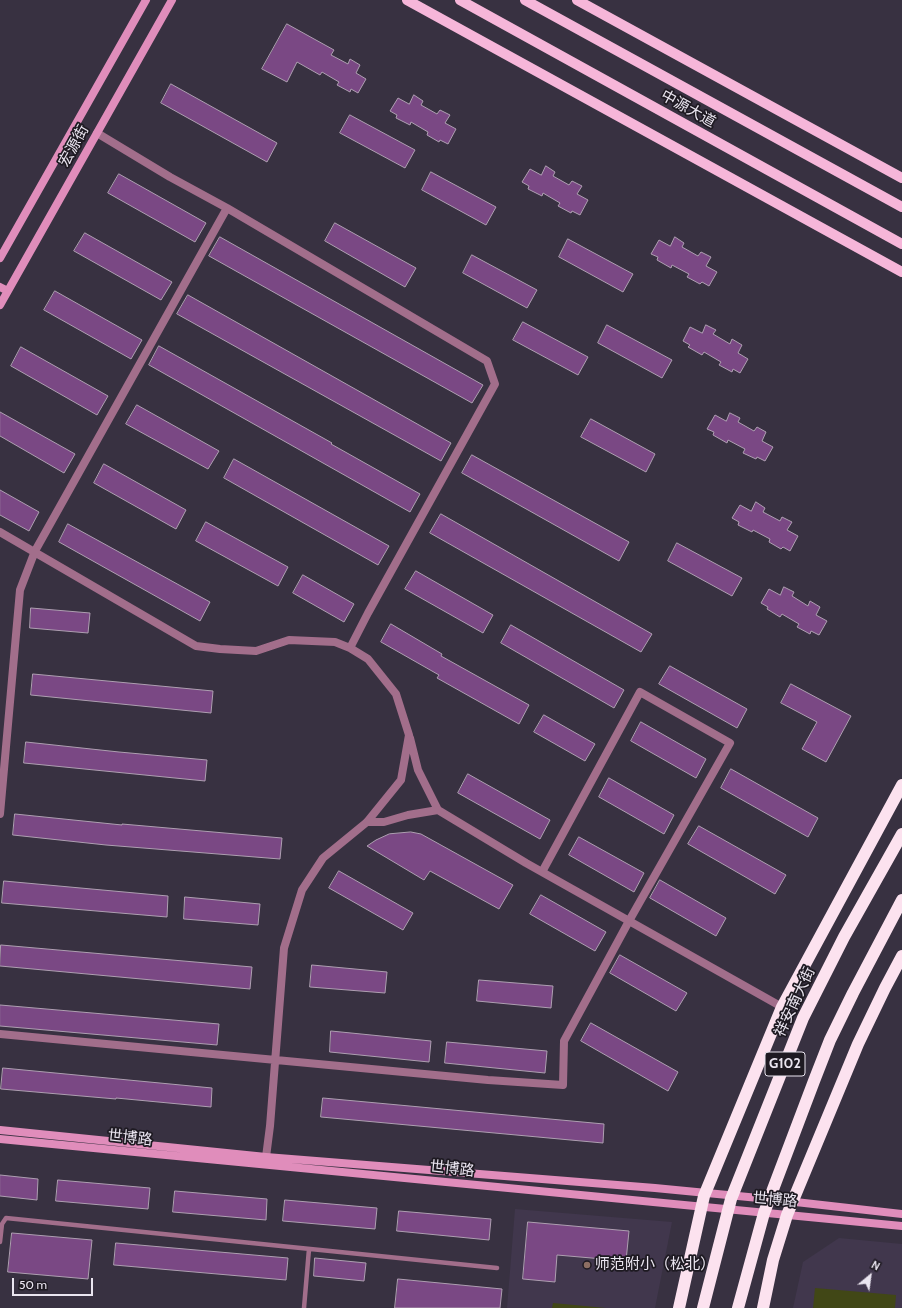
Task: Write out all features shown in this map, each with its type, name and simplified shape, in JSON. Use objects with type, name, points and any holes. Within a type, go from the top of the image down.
[{"type":"highway","points":[[679,1308],[704,1194],[782,1007],[902,786]]},
{"type":"highway","name":"祥安南大街","points":[[703,1308],[732,1196],[803,1018],[844,937],[902,834]]},
{"type":"highway","name":"G102","points":[[738,1308],[764,1213],[830,1040],[852,994],[902,900]]},
{"type":"highway","points":[[763,1308],[773,1260],[787,1215],[858,1044],[884,988],[902,956]]},
{"type":"main road","name":"宏源街","points":[[0,258],[146,0]]},
{"type":"main road","name":"宏源街","points":[[0,305],[172,0]]},
{"type":"main road","points":[[407,0],[902,272]]},
{"type":"main road","name":"中源大道","points":[[460,0],[902,244]]},
{"type":"main road","name":"中源大道","points":[[525,0],[902,207]]},
{"type":"main road","points":[[577,0],[902,178]]},
{"type":"main road","points":[[0,287],[8,291]]},
{"type":"main road","name":"世博路","points":[[0,1130],[266,1157],[655,1188],[902,1214]]},
{"type":"main road","name":"世博路","points":[[0,1140],[902,1226]]},
{"type":"street","points":[[97,133],[487,361],[495,384],[350,648]]},
{"type":"street","points":[[0,814],[20,590],[35,552],[227,208]]},
{"type":"street","points":[[0,532],[196,646],[256,651],[289,640],[335,642],[350,648],[368,659],[396,694],[410,735],[418,770],[438,810],[542,872],[782,1007]]},
{"type":"street","points":[[0,1034],[488,1080],[563,1085],[564,1041],[730,742],[640,692],[542,872]]},
{"type":"street","points":[[266,1157],[284,948],[302,890],[323,858],[367,822],[400,780],[410,735]]},
{"type":"street","points":[[367,822],[384,822],[438,810]]},
{"type":"lane","points":[[0,1242],[2,1224],[6,1218],[497,1268]]},
{"type":"lane","points":[[304,1308],[309,1249]]},
{"type":"shaded area","name":"师范附小（松北）","points":[[515,1209],[672,1222],[655,1308],[507,1308]]},
{"type":"shaded area","points":[[839,1238],[902,1244],[902,1308],[793,1308],[803,1262]]},
{"type":"green space","points":[[815,1288],[896,1295],[895,1308],[813,1308]]},
{"type":"green space","points":[[553,1303],[606,1308],[552,1308]]},
{"type":"building","points":[[287,24],[334,50],[331,55],[348,64],[350,59],[360,65],[356,73],[366,79],[358,93],[351,89],[350,92],[337,85],[339,82],[322,72],[320,75],[297,62],[287,82],[262,69]]},
{"type":"building","points":[[171,84],[277,143],[267,162],[161,103]]},
{"type":"building","points":[[414,95],[423,101],[421,105],[437,114],[440,110],[450,115],[445,123],[456,129],[448,144],[440,140],[439,142],[427,135],[428,132],[411,122],[410,125],[396,118],[397,115],[390,111],[398,98],[409,104]]},
{"type":"building","points":[[350,115],[415,150],[405,168],[340,133]]},
{"type":"building","points":[[546,166],[555,172],[553,176],[569,185],[572,181],[582,186],[577,194],[588,200],[580,215],[572,211],[571,213],[558,206],[560,203],[543,193],[542,196],[528,189],[529,186],[522,182],[530,169],[541,175]]},
{"type":"building","points":[[431,172],[496,207],[486,225],[422,190]]},
{"type":"building","points":[[119,174],[206,223],[195,242],[108,193]]},
{"type":"building","points":[[335,223],[416,268],[405,287],[325,241]]},
{"type":"building","points":[[85,233],[172,282],[161,300],[74,251]]},
{"type":"building","points":[[220,237],[483,385],[472,403],[209,256]]},
{"type":"building","points":[[675,237],[684,243],[682,247],[698,256],[701,252],[711,257],[706,266],[717,272],[709,286],[702,282],[700,284],[687,277],[689,274],[672,265],[671,268],[657,260],[658,257],[651,254],[659,240],[670,246]]},
{"type":"building","points":[[568,239],[633,274],[623,292],[559,257]]},
{"type":"building","points":[[472,255],[537,290],[527,308],[463,273]]},
{"type":"building","points":[[55,291],[142,340],[131,359],[44,310]]},
{"type":"building","points":[[188,295],[451,443],[441,461],[177,314]]},
{"type":"building","points":[[523,322],[588,357],[578,375],[513,340]]},
{"type":"building","points":[[607,325],[672,360],[662,378],[598,343]]},
{"type":"building","points":[[706,325],[716,330],[713,334],[730,344],[732,339],[742,345],[738,353],[748,359],[740,373],[733,369],[732,372],[719,365],[721,362],[704,352],[702,355],[688,347],[690,345],[683,341],[690,327],[702,333]]},
{"type":"building","points":[[159,346],[420,494],[410,512],[149,365]]},
{"type":"building","points":[[21,347],[108,396],[97,415],[11,366]]},
{"type":"building","points":[[137,405],[219,451],[208,469],[126,424]]},
{"type":"building","points":[[0,412],[75,454],[64,473],[0,436]]},
{"type":"building","points":[[730,413],[740,418],[738,422],[754,431],[757,427],[766,432],[762,441],[773,447],[765,461],[743,453],[745,449],[728,440],[727,443],[713,435],[714,432],[707,429],[715,415],[726,421]]},
{"type":"building","points":[[591,419],[655,454],[646,472],[581,437]]},
{"type":"building","points":[[472,455],[629,542],[619,561],[462,473]]},
{"type":"building","points":[[234,459],[389,546],[378,565],[224,478]]},
{"type":"building","points":[[104,464],[186,510],[176,529],[94,483]]},
{"type":"building","points":[[0,490],[39,512],[29,531],[0,515]]},
{"type":"building","points":[[756,502],[765,508],[763,512],[780,521],[782,517],[792,522],[787,530],[798,536],[790,551],[783,547],[781,549],[769,542],[770,539],[753,530],[752,532],[738,525],[739,522],[732,518],[740,505],[751,511]]},
{"type":"building","points":[[441,514],[652,634],[641,652],[430,533]]},
{"type":"building","points":[[206,522],[288,567],[278,586],[196,541]]},
{"type":"building","points":[[68,524],[210,602],[200,621],[59,542]]},
{"type":"building","points":[[677,543],[742,578],[732,596],[668,561]]},
{"type":"building","points":[[416,571],[493,615],[483,633],[405,589]]},
{"type":"building","points":[[303,575],[354,604],[344,622],[293,593]]},
{"type":"building","points":[[784,587],[794,592],[792,596],[808,606],[810,601],[820,607],[816,615],[827,621],[819,635],[811,631],[810,634],[797,627],[799,624],[782,614],[780,617],[767,609],[768,607],[761,603],[769,589],[780,595]]},
{"type":"building","points":[[31,608],[90,613],[88,633],[30,628]]},
{"type":"building","points":[[391,624],[442,654],[441,656],[529,705],[519,724],[437,678],[439,675],[381,642]]},
{"type":"building","points":[[511,625],[624,690],[614,708],[501,643]]},
{"type":"building","points":[[670,666],[747,709],[737,728],[659,684]]},
{"type":"building","points":[[33,674],[213,691],[211,713],[31,695]]},
{"type":"building","points":[[791,684],[851,716],[826,762],[802,749],[817,722],[781,703]]},
{"type":"building","points":[[544,715],[595,744],[585,761],[534,732]]},
{"type":"building","points":[[641,722],[706,759],[696,778],[631,741]]},
{"type":"building","points":[[26,742],[207,760],[205,781],[24,763]]},
{"type":"building","points":[[731,769],[818,818],[808,837],[721,788]]},
{"type":"building","points":[[468,774],[550,820],[540,839],[458,793]]},
{"type":"building","points":[[609,778],[674,815],[664,834],[599,797]]},
{"type":"building","points":[[15,814],[122,825],[282,838],[280,859],[106,845],[13,835]]},
{"type":"building","points":[[699,826],[786,875],[775,894],[688,844]]},
{"type":"building","points":[[411,832],[421,834],[513,885],[499,909],[430,871],[424,880],[367,846],[389,834]]},
{"type":"building","points":[[579,837],[644,873],[634,892],[569,855]]},
{"type":"building","points":[[339,871],[413,913],[403,930],[329,888]]},
{"type":"building","points":[[660,880],[726,918],[716,936],[650,898]]},
{"type":"building","points":[[4,881],[168,896],[167,917],[2,903]]},
{"type":"building","points":[[541,895],[606,932],[595,951],[530,914]]},
{"type":"building","points":[[185,897],[260,904],[258,925],[184,919]]},
{"type":"building","points":[[1,945],[252,967],[250,989],[0,966]]},
{"type":"building","points":[[620,955],[687,993],[676,1011],[610,973]]},
{"type":"building","points":[[312,965],[387,972],[385,993],[310,987]]},
{"type":"building","points":[[479,980],[553,986],[551,1008],[477,1001]]},
{"type":"building","points":[[0,1005],[219,1024],[217,1045],[0,1026]]},
{"type":"building","points":[[591,1023],[678,1072],[668,1091],[581,1041]]},
{"type":"building","points":[[331,1031],[431,1041],[429,1062],[330,1052]]},
{"type":"building","points":[[447,1042],[547,1051],[545,1073],[445,1063]]},
{"type":"building","points":[[3,1068],[212,1088],[211,1107],[1,1089]]},
{"type":"building","points":[[323,1098],[604,1124],[603,1143],[321,1117]]},
{"type":"building","points":[[0,1175],[38,1179],[37,1200],[0,1196]]},
{"type":"building","points":[[58,1180],[150,1188],[148,1209],[56,1201]]},
{"type":"building","points":[[175,1191],[267,1199],[266,1220],[173,1212]]},
{"type":"building","points":[[285,1200],[377,1208],[375,1229],[283,1221]]},
{"type":"building","points":[[399,1211],[491,1219],[489,1240],[397,1231]]},
{"type":"building","points":[[528,1222],[629,1231],[626,1261],[557,1255],[555,1282],[523,1279]]},
{"type":"building","points":[[12,1233],[92,1240],[88,1279],[8,1272]]},
{"type":"building","points":[[116,1243],[288,1258],[286,1280],[114,1265]]},
{"type":"building","points":[[315,1258],[366,1263],[364,1281],[314,1276]]},
{"type":"building","points":[[398,1279],[502,1289],[500,1308],[395,1308]]},
{"type":"place","name":"师范附小（松北）","points":[[587,1265]]}]
